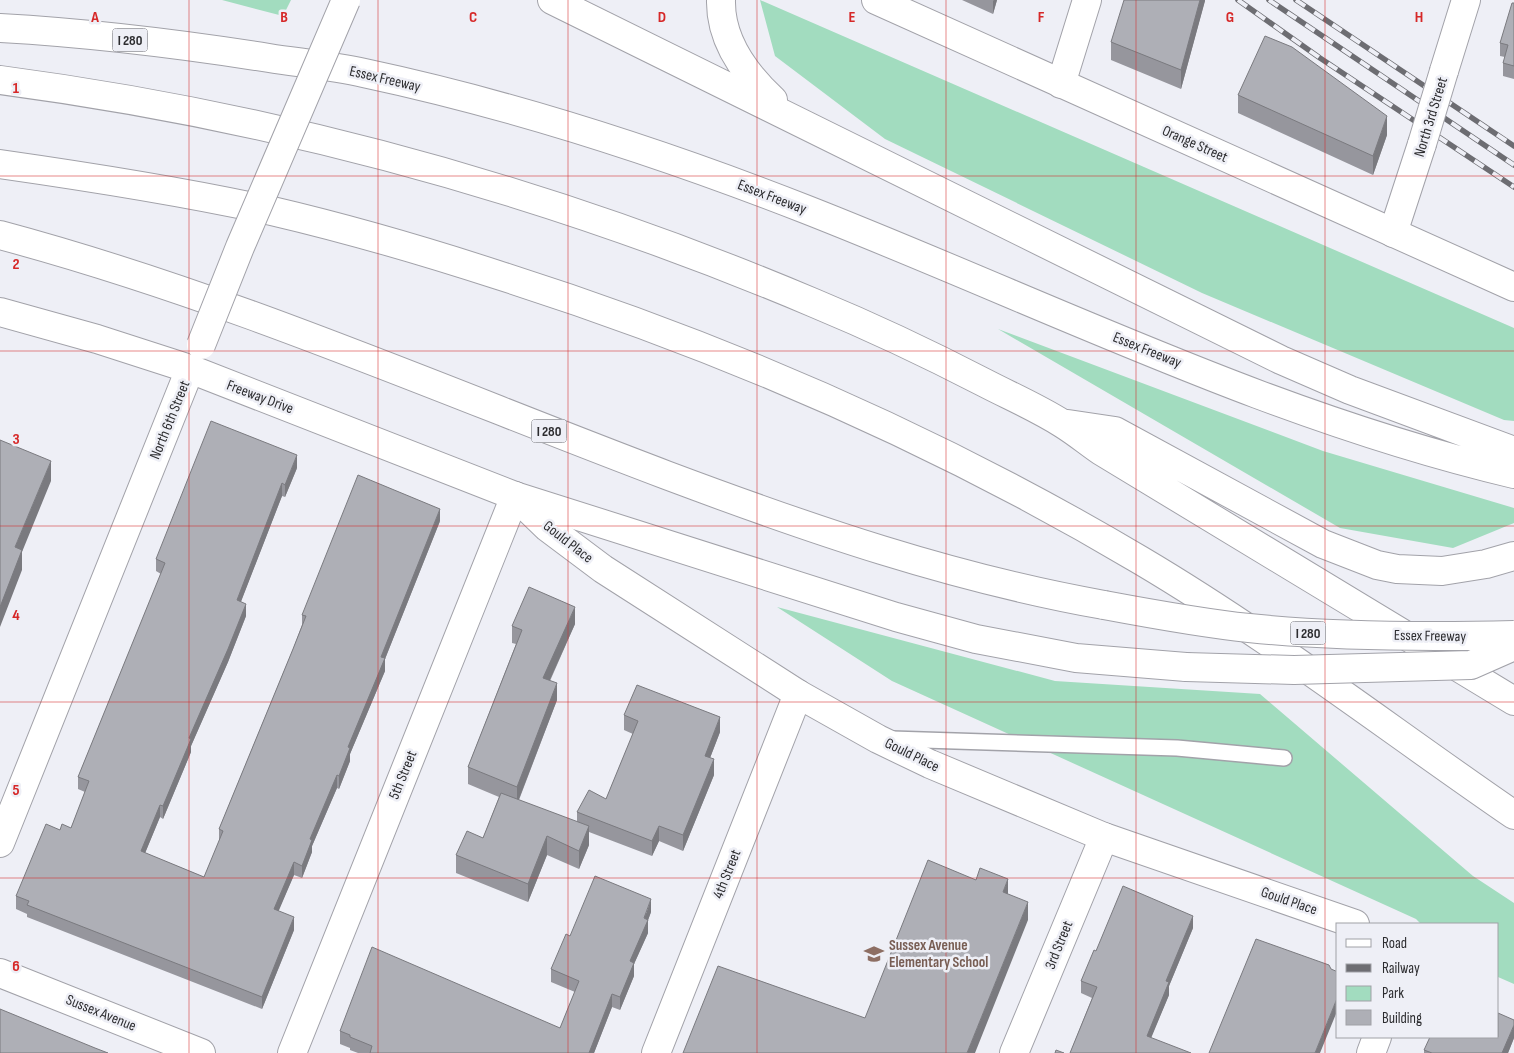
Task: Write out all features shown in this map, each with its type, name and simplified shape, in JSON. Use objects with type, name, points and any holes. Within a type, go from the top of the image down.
[{"type":"main road","name":"North 6th Street","points":[[0,843],[240,247],[346,0]]},
{"type":"main road","points":[[552,0],[1264,351],[1350,390],[1514,451]]},
{"type":"main road","points":[[721,0],[724,24],[729,40],[747,74],[777,104],[804,124]]},
{"type":"main road","name":"Orange Street","points":[[876,0],[1514,287]]},
{"type":"main road","points":[[1061,84],[1087,0]]},
{"type":"main road","name":"North 3rd Street","points":[[1393,232],[1466,0]]},
{"type":"main road","name":"Essex Freeway","points":[[0,28],[215,49],[362,72],[542,119],[699,170],[803,208],[1160,355],[1363,431],[1419,450],[1514,474]]},
{"type":"main road","points":[[0,80],[158,105],[266,127],[433,169],[537,200],[728,268],[812,302],[932,355],[1061,423],[1109,456],[1514,701]]},
{"type":"main road","points":[[0,164],[129,183],[229,202],[373,237],[590,304],[691,341],[795,384],[930,446],[1046,506],[1140,560],[1230,617],[1514,815]]},
{"type":"main road","name":"Essex Freeway","points":[[0,235],[111,266],[217,302],[589,446],[824,532],[980,580],[1033,593],[1192,621],[1302,632],[1410,636],[1514,635]]},
{"type":"main road","name":"Freeway Drive","points":[[0,312],[97,339],[190,369],[515,496],[896,617],[976,639],[1112,663],[1294,670],[1471,664],[1514,646]]},
{"type":"main road","points":[[1061,423],[1115,431],[1323,544],[1378,565],[1397,569],[1442,571],[1486,564],[1514,556]]},
{"type":"main road","name":"Gould Place","points":[[515,496],[547,527],[603,569],[798,694],[878,739],[930,764],[1104,837],[1353,923]]},
{"type":"main road","name":"5th Street","points":[[292,1053],[515,496]]},
{"type":"main road","name":"4th Street","points":[[656,1053],[798,694]]},
{"type":"main road","name":"3rd Street","points":[[1014,1053],[1104,837]]},
{"type":"main road","name":"Sussex Avenue","points":[[0,972],[201,1053]]},
{"type":"main road","points":[[1371,1053],[1377,1038]]},
{"type":"lane","points":[[878,739],[1177,748],[1284,758]]},
{"type":"green space","points":[[222,0],[291,0],[283,16]]},
{"type":"green space","points":[[760,0],[1514,328],[1514,421],[1504,420],[1202,293],[885,139],[775,56]]},
{"type":"green space","points":[[998,329],[1323,451],[1514,508],[1514,523],[1453,548],[1340,528]]},
{"type":"green space","points":[[777,607],[1055,681],[1260,694],[1473,876],[1514,903],[1514,984],[1499,977],[1499,923],[1420,923],[1416,919],[892,681]]},
{"type":"building","points":[[1124,0],[1200,0],[1181,70],[1111,42]]},
{"type":"building","points":[[1512,3],[1514,3],[1514,66],[1503,63],[1508,45],[1500,43]]},
{"type":"building","points":[[1265,36],[1292,47],[1387,116],[1373,156],[1238,95]]},
{"type":"building","points":[[211,421],[297,455],[285,485],[282,483],[237,600],[246,604],[189,738],[191,739],[163,806],[160,805],[141,851],[204,877],[223,831],[219,829],[306,616],[302,615],[358,475],[440,509],[381,657],[385,658],[348,747],[350,748],[339,776],[337,775],[310,839],[312,840],[302,866],[294,862],[274,909],[294,917],[262,997],[27,905],[29,901],[16,896],[46,824],[60,830],[62,824],[71,828],[89,781],[78,777],[165,563],[156,559]]},
{"type":"building","points":[[0,440],[51,461],[15,547],[22,550],[0,607]]},
{"type":"building","points":[[529,587],[575,607],[543,678],[557,683],[517,787],[468,767],[522,630],[512,626]]},
{"type":"building","points":[[637,685],[720,717],[705,756],[714,759],[683,835],[659,826],[652,841],[577,812],[589,790],[606,799],[638,721],[624,715]]},
{"type":"building","points":[[501,793],[589,826],[579,851],[547,836],[528,884],[456,855],[467,831],[483,838]]},
{"type":"building","points":[[928,860],[976,880],[980,868],[1008,879],[1003,892],[1028,902],[967,1053],[683,1053],[718,966],[865,1018]]},
{"type":"building","points":[[595,876],[651,899],[644,918],[648,920],[630,961],[634,963],[620,997],[612,994],[589,1053],[370,1053],[372,1046],[340,1031],[372,947],[560,1028],[579,981],[551,969],[566,934],[570,936]]},
{"type":"building","points":[[1123,886],[1193,916],[1166,981],[1169,982],[1147,1036],[1191,1053],[1070,1053],[1097,987],[1081,981],[1094,950],[1096,951]]},
{"type":"building","points":[[1256,939],[1329,965],[1331,969],[1336,971],[1336,1001],[1315,1053],[1209,1053]]},
{"type":"building","points":[[0,1009],[95,1048],[108,1053],[0,1053]]},
{"type":"building","points":[[1499,1013],[1514,1020],[1514,1025],[1502,1053],[1432,1053],[1424,1050],[1430,1038],[1499,1038]]},
{"type":"railway","points":[[1238,0],[1320,58],[1514,187]]},
{"type":"railway","points":[[1269,0],[1514,165]]},
{"type":"railway","points":[[1296,0],[1514,146]]},
{"type":"place","name":"Sussex Avenue Elementary School","points":[[874,954]]}]
